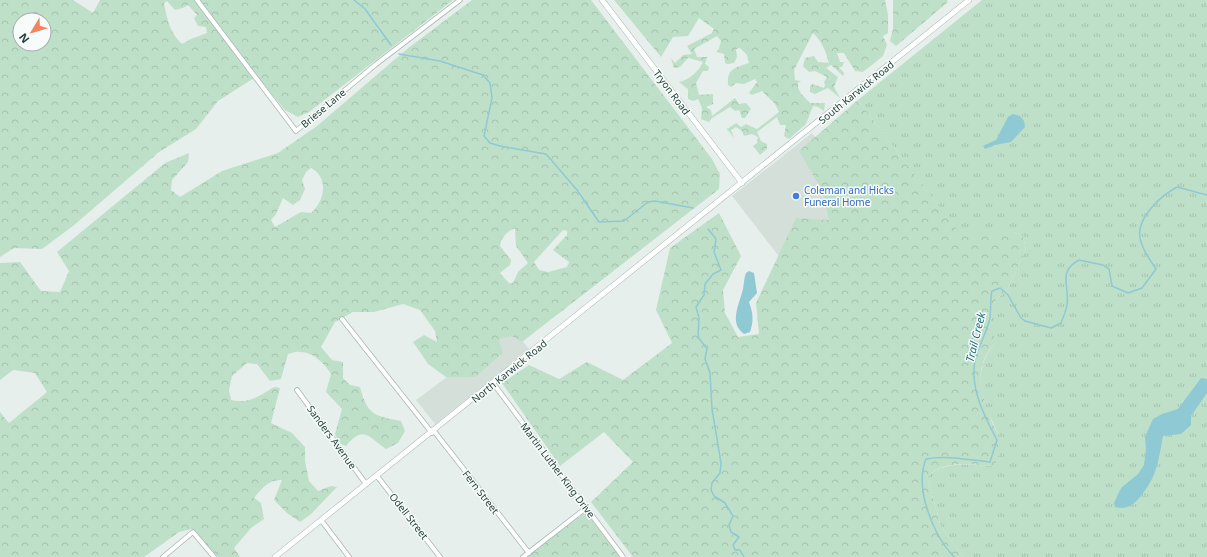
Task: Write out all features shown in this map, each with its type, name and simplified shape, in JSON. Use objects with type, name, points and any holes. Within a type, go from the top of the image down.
[{"type":"street","name":"Briese Lane","points":[[197,0],[296,131],[375,65],[460,0]]},
{"type":"street","name":"Tryon Road","points":[[602,0],[742,183]]},
{"type":"street","name":"South Karwick Road","points":[[742,183],[970,0]]},
{"type":"street","name":"North Karwick Road","points":[[275,557],[742,183]]},
{"type":"street","name":"Fern Street","points":[[342,319],[529,553]]},
{"type":"street","name":"Martin Luther King Drive","points":[[493,383],[623,557]]},
{"type":"street","name":"Sanders Avenue","points":[[297,390],[366,484]]},
{"type":"street","name":"Odell Street","points":[[377,476],[440,557]]},
{"type":"street","points":[[524,557],[586,508]]},
{"type":"street","points":[[321,520],[349,557]]},
{"type":"street","points":[[163,557],[193,532],[214,557]]},
{"type":"shaded area","points":[[812,133],[879,219],[799,282],[732,196]]},
{"type":"shaded area","points":[[511,326],[529,349],[435,424],[416,400],[486,348]]},
{"type":"green space","points":[[0,0],[73,0],[93,13],[100,0],[453,0],[309,112],[298,117],[285,110],[257,76],[218,101],[196,129],[159,152],[73,226],[42,249],[14,248],[0,257]],"holes":[[[167,1],[175,10],[188,5],[197,15],[194,18],[198,26],[206,27],[207,33],[182,44],[178,40],[170,25],[166,15],[164,3]]]},
{"type":"green space","points":[[472,0],[591,0],[712,159],[720,174],[719,189],[522,342],[512,336],[499,339],[503,353],[475,377],[446,377],[428,364],[413,342],[424,335],[437,342],[435,331],[420,310],[403,304],[374,312],[353,312],[335,322],[321,347],[332,360],[343,362],[343,378],[350,385],[360,387],[369,409],[373,413],[385,418],[401,421],[405,431],[398,443],[386,449],[371,437],[362,434],[352,439],[346,446],[339,443],[335,434],[342,409],[326,392],[331,374],[322,363],[310,354],[294,352],[288,354],[281,379],[270,381],[257,364],[247,363],[232,376],[229,390],[231,400],[248,400],[259,396],[274,387],[280,388],[271,423],[292,433],[305,447],[305,461],[309,481],[318,491],[331,486],[337,487],[311,514],[300,522],[287,513],[274,500],[282,480],[273,481],[266,485],[254,498],[261,503],[264,519],[251,528],[234,548],[240,557],[218,557],[192,529],[179,532],[144,557],[0,557],[0,412],[9,423],[47,392],[35,373],[13,370],[0,380],[0,263],[20,262],[41,291],[60,292],[69,271],[57,252],[165,163],[189,153],[188,162],[172,180],[171,190],[180,197],[222,171],[278,153],[317,126],[407,49]],"holes":[[[311,168],[317,172],[323,183],[322,196],[316,208],[311,213],[301,212],[275,227],[271,220],[276,214],[283,198],[293,205],[300,200],[305,189],[302,180],[306,172]],[[515,228],[516,246],[528,263],[518,272],[513,283],[509,283],[500,273],[510,265],[511,260],[500,246],[503,238]],[[563,230],[567,231],[567,235],[553,250],[569,262],[567,267],[548,272],[539,270],[534,262]]]},
{"type":"green space","points":[[614,0],[885,0],[888,15],[888,33],[883,36],[887,45],[883,56],[863,72],[855,71],[844,53],[837,53],[840,62],[844,62],[842,67],[839,67],[844,73],[843,76],[831,65],[826,68],[838,77],[834,87],[840,98],[828,88],[815,94],[810,92],[810,86],[812,84],[824,88],[824,82],[827,77],[815,71],[809,72],[803,66],[805,58],[814,56],[818,62],[829,63],[823,47],[813,33],[794,70],[795,80],[801,81],[798,83],[798,86],[801,94],[810,103],[825,103],[824,111],[813,106],[806,124],[789,139],[784,136],[786,125],[780,125],[777,117],[757,132],[761,141],[767,144],[767,149],[760,155],[753,146],[757,143],[758,137],[752,134],[744,136],[742,131],[736,127],[731,130],[734,138],[727,129],[736,123],[741,127],[746,124],[757,129],[779,112],[775,104],[762,91],[752,95],[749,93],[757,82],[755,79],[744,84],[736,83],[731,87],[728,85],[730,72],[739,66],[749,63],[747,55],[740,48],[736,49],[737,57],[734,63],[725,63],[724,54],[716,52],[719,49],[721,41],[717,36],[694,49],[697,57],[707,57],[705,64],[709,67],[708,71],[703,71],[696,83],[699,95],[713,94],[713,104],[706,107],[711,110],[712,116],[735,98],[739,104],[746,103],[751,109],[745,118],[742,118],[739,110],[735,111],[730,107],[712,118],[709,122],[701,119],[702,108],[698,99],[694,101],[688,99],[688,89],[679,82],[693,75],[703,62],[688,58],[680,67],[674,68],[671,58],[675,63],[683,55],[692,54],[687,46],[712,33],[714,29],[699,18],[688,36],[673,37],[661,57]]},
{"type":"green space","points":[[893,0],[947,0],[948,2],[896,46],[890,41],[893,29]]},
{"type":"green space","points":[[982,0],[1207,0],[1207,557],[963,557],[941,527],[927,477],[941,468],[949,466],[994,466],[998,436],[982,398],[980,382],[982,366],[989,351],[994,345],[994,305],[996,300],[1008,288],[1026,250],[1023,236],[1015,232],[958,232],[858,100]]},
{"type":"green space","points":[[858,100],[958,231],[1015,232],[1023,236],[1026,250],[1008,288],[996,300],[994,305],[994,345],[986,357],[981,369],[983,395],[1003,446],[994,466],[967,464],[949,465],[934,471],[927,477],[941,527],[963,557],[633,557],[591,502],[633,462],[604,432],[560,466],[502,383],[529,365],[559,379],[587,362],[623,380],[672,343],[656,310],[670,248],[719,213],[741,256],[723,290],[725,313],[738,337],[759,334],[756,303],[796,218],[829,220],[823,192],[799,151]]},
{"type":"green space","points":[[586,512],[620,557],[526,557]]},
{"type":"water","points":[[1013,114],[1020,116],[1024,121],[1025,127],[1011,142],[995,145],[985,149],[983,146],[996,140],[1008,117]]},
{"type":"water","points":[[749,271],[754,273],[757,293],[749,302],[752,317],[750,332],[744,334],[739,329],[737,324],[736,313],[743,289],[745,275]]},
{"type":"water","points":[[1201,378],[1207,379],[1207,393],[1191,416],[1191,425],[1181,434],[1163,436],[1156,468],[1147,488],[1130,506],[1123,508],[1115,507],[1114,503],[1121,488],[1138,474],[1144,465],[1146,449],[1145,437],[1153,419],[1162,414],[1178,409]]},
{"type":"waterway","points":[[354,0],[365,9],[391,45]]},
{"type":"waterway","points":[[399,54],[440,61],[483,75],[490,83],[492,98],[484,136],[490,143],[500,146],[546,154],[577,190],[599,222],[624,221],[648,202],[655,201],[693,208]]},
{"type":"waterway","name":"Trail Creek","points":[[954,557],[946,548],[939,536],[928,511],[922,483],[923,471],[926,459],[958,458],[990,462],[997,440],[987,421],[979,400],[974,378],[974,367],[976,356],[990,318],[992,291],[1000,288],[1008,295],[1021,318],[1025,321],[1051,328],[1061,323],[1067,305],[1066,275],[1068,269],[1079,260],[1103,265],[1109,269],[1112,286],[1128,293],[1142,288],[1156,269],[1145,252],[1140,237],[1142,222],[1146,215],[1161,198],[1177,187],[1207,195]]},
{"type":"waterway","points":[[708,229],[716,239],[714,252],[721,270],[713,274],[705,284],[704,295],[696,307],[699,318],[698,337],[707,349],[705,359],[710,373],[712,409],[721,463],[720,473],[712,483],[711,490],[714,496],[725,503],[733,516],[729,525],[731,532],[739,537],[733,545],[735,550],[740,550],[744,557]]},
{"type":"place","name":"Coleman and Hicks Funeral Home","points":[[796,196]]}]
